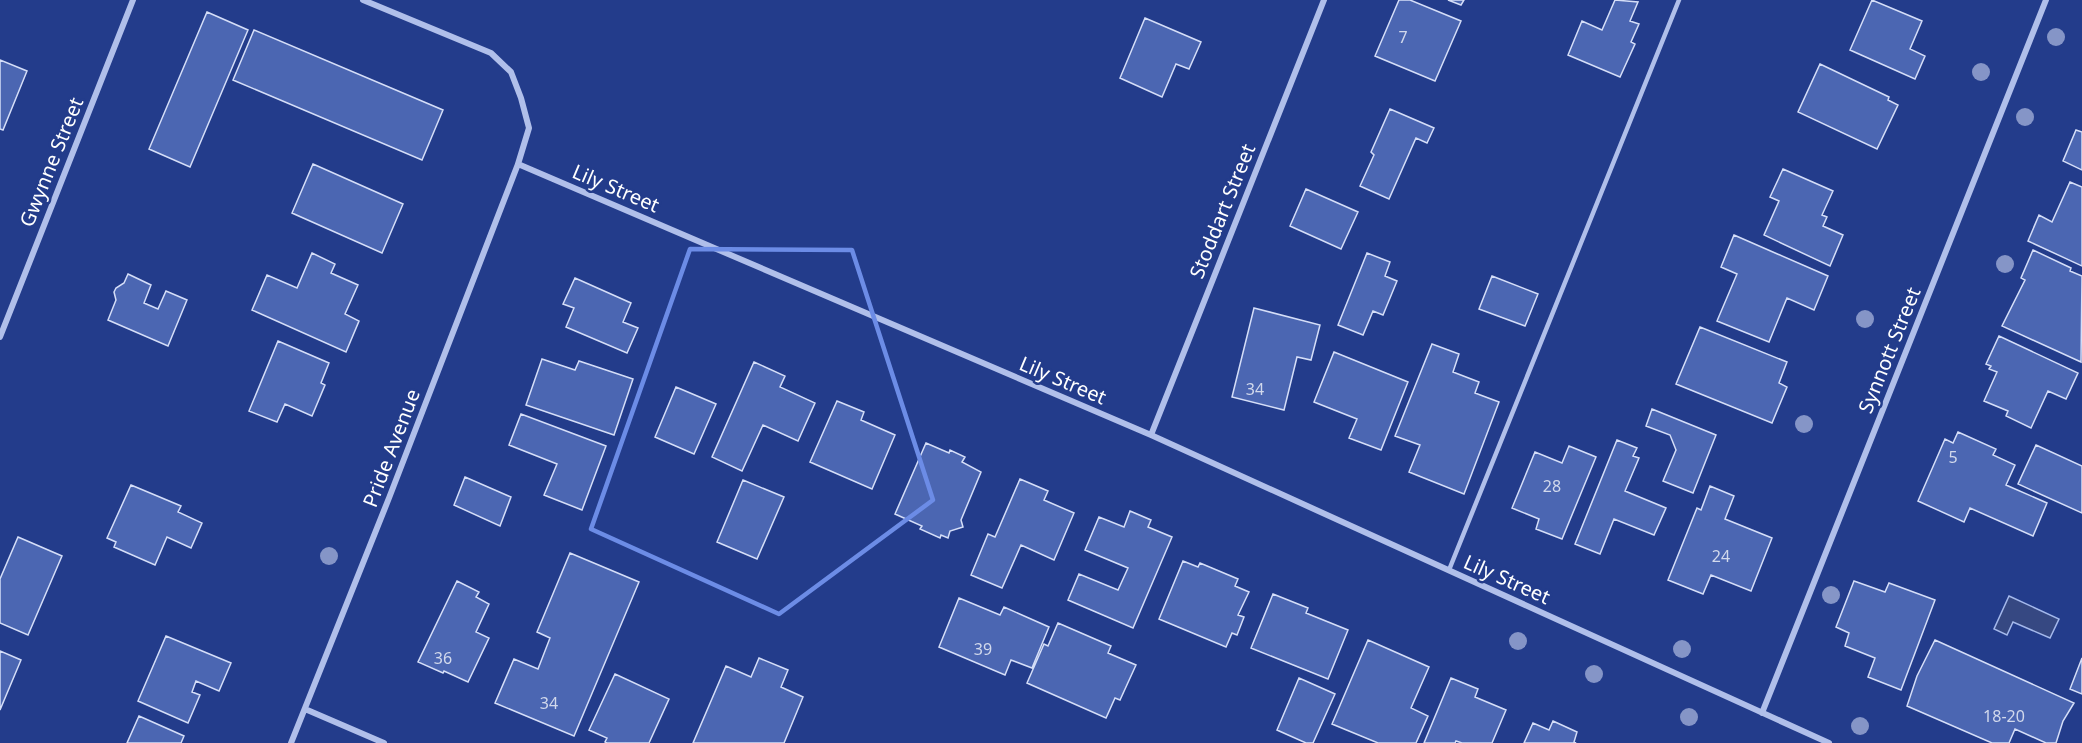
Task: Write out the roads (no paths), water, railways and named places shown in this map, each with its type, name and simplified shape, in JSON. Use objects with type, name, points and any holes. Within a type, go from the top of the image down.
[{"type":"street","name":"Gwynne Street","points":[[0,337],[133,0]]},
{"type":"street","points":[[363,0],[491,53],[511,72],[529,128],[519,164]]},
{"type":"street","name":"Stoddart Street","points":[[1151,435],[1324,0]]},
{"type":"street","name":"Synnott Street","points":[[1762,713],[2046,0]]},
{"type":"street","name":"Lily Street","points":[[519,164],[1151,435],[1829,743]]},
{"type":"street","name":"Pride Avenue","points":[[291,743],[519,164]]},
{"type":"street","points":[[305,709],[384,743]]},
{"type":"lane","points":[[1449,570],[1679,0]]},
{"type":"water","points":[[2009,596],[2059,619],[2050,638],[2013,622],[2007,635],[1994,629]]}]
